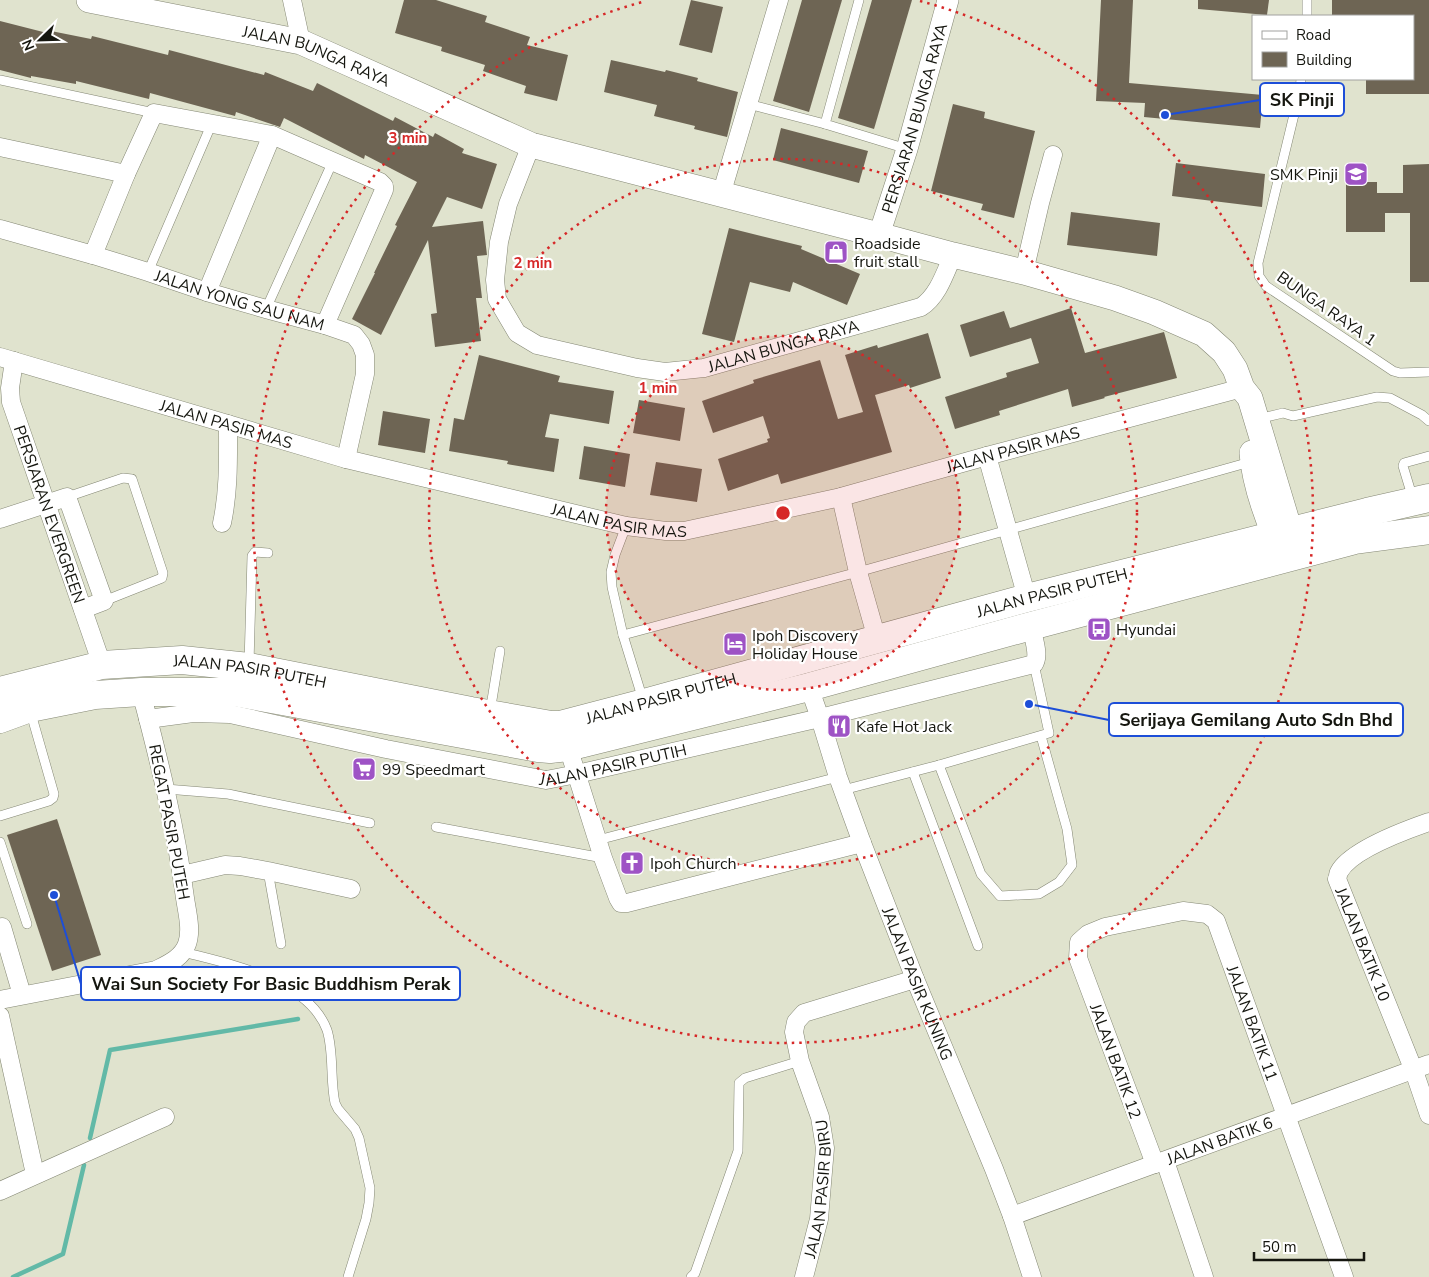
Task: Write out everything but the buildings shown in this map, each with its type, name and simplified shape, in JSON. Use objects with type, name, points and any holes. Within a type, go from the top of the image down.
[{"type":"main road","name":"JALAN BUNGA RAYA","points":[[89,0],[301,42],[531,145],[1024,272],[1115,298],[1154,312],[1204,334],[1224,352],[1235,369],[1242,388],[1250,398],[1258,420],[1284,542]]},
{"type":"main road","name":"JALAN BUNGA RAYA","points":[[1242,388],[1240,398],[1265,510],[1284,542]]},
{"type":"main road","name":"JALAN PASIR PUTEH","points":[[0,719],[30,708],[95,695],[142,692],[234,692],[538,748],[568,747],[809,688],[1031,626],[1284,542],[1367,512],[1378,515],[1424,504]]},
{"type":"main road","name":"JALAN PASIR PUTEH","points":[[0,691],[102,665],[182,660],[249,667],[480,713],[551,725],[560,724],[644,703],[1027,598],[1284,542],[1355,540],[1429,530]]},
{"type":"main road","points":[[480,713],[477,719],[484,724],[493,727],[558,736],[564,739],[568,747]]},
{"type":"street","points":[[292,0],[301,42]]},
{"type":"street","points":[[721,195],[779,0]]},
{"type":"street","name":"PERSIARAN BUNGA RAYA","points":[[879,235],[907,149],[948,0]]},
{"type":"street","points":[[93,255],[154,112],[272,134],[380,182],[384,186],[384,190],[325,325]]},
{"type":"street","points":[[208,292],[272,134]]},
{"type":"street","name":"JALAN BUNGA RAYA","points":[[531,145],[508,204],[499,242],[495,280],[497,299],[509,321],[517,333],[537,345],[637,368],[664,372],[704,368],[921,307],[929,302],[934,295],[953,255]]},
{"type":"street","points":[[0,147],[126,174]]},
{"type":"street","points":[[1024,272],[1053,156]]},
{"type":"street","name":"JALAN YONG SAU NAM","points":[[0,229],[93,255],[208,292],[354,335],[361,344],[365,355],[365,374],[346,459]]},
{"type":"street","name":"JALAN PASIR MAS","points":[[7,359],[346,459],[626,526],[666,531],[684,531],[841,497],[1242,388]]},
{"type":"street","name":"PERSIARAN EVERGREEN","points":[[7,359],[11,402],[102,665]]},
{"type":"street","points":[[222,523],[228,485],[228,424]]},
{"type":"street","points":[[987,456],[1027,598]]},
{"type":"street","points":[[0,519],[67,497],[104,601],[83,609]]},
{"type":"street","points":[[841,497],[858,572],[877,639]]},
{"type":"street","points":[[1031,626],[1037,656],[1034,664]]},
{"type":"street","name":"JALAN PASIR PUTIH","points":[[148,719],[192,713],[230,714],[386,749],[546,780],[820,718],[1034,664]]},
{"type":"street","name":"JALAN PASIR KUNING","points":[[809,688],[862,843],[915,980],[994,1169],[1032,1277]]},
{"type":"street","name":"REGAT PASIR PUTEH","points":[[142,692],[166,789],[182,875],[190,931],[183,952]]},
{"type":"street","points":[[386,749],[391,721]]},
{"type":"street","points":[[568,747],[604,858],[621,903],[862,843]]},
{"type":"street","name":"JALAN BATIK 10","points":[[1429,822],[1392,836],[1352,858],[1339,872],[1337,880],[1421,1068],[1429,1115]]},
{"type":"street","points":[[182,875],[225,865],[240,866],[268,870],[351,889]]},
{"type":"street","name":"JALAN BATIK 11","points":[[1078,958],[1080,942],[1088,934],[1105,927],[1183,911],[1207,914],[1216,921],[1344,1277]]},
{"type":"street","points":[[2,927],[22,995]]},
{"type":"street","points":[[0,1000],[156,970],[172,962],[183,952]]},
{"type":"street","name":"JALAN BATIK 12","points":[[1078,958],[1204,1277]]},
{"type":"street","name":"JALAN PASIR BIRU","points":[[804,1277],[818,1219],[825,1148],[820,1117],[800,1061],[794,1032],[796,1022],[804,1013],[915,980]]},
{"type":"street","points":[[0,1016],[35,1174]]},
{"type":"street","name":"JALAN BATIK 6","points":[[1012,1216],[1421,1068]]},
{"type":"street","points":[[0,1191],[165,1117]]},
{"type":"lane","points":[[825,124],[859,0]]},
{"type":"lane","points":[[1307,0],[1307,15]]},
{"type":"lane","points":[[0,80],[154,112]]},
{"type":"lane","name":"BUNGA RAYA 1","points":[[1301,80],[1258,263],[1258,276],[1266,286],[1392,371],[1400,373],[1429,372]]},
{"type":"lane","points":[[748,104],[825,124],[907,149]]},
{"type":"lane","points":[[148,272],[212,123]]},
{"type":"lane","points":[[266,309],[334,161]]},
{"type":"lane","points":[[1258,420],[1283,413],[1293,416],[1377,397],[1390,398],[1422,415],[1429,421]]},
{"type":"lane","points":[[1424,504],[1403,466],[1404,463],[1429,456]]},
{"type":"lane","points":[[623,636],[1253,462]]},
{"type":"lane","points":[[67,497],[123,478],[132,479],[163,573],[162,578],[104,601]]},
{"type":"lane","points":[[626,526],[615,554],[611,572],[612,587],[623,636],[644,703]]},
{"type":"lane","points":[[249,667],[252,556],[254,552],[268,553]]},
{"type":"lane","points":[[480,713],[500,651]]},
{"type":"lane","points":[[598,840],[841,783],[914,772],[1041,736],[1048,733],[1048,727],[1034,664]]},
{"type":"lane","points":[[0,816],[49,801],[53,798],[54,794],[30,708]]},
{"type":"lane","points":[[939,765],[980,874],[1000,896],[1039,894],[1059,882],[1072,865],[1066,829],[1041,736]]},
{"type":"lane","points":[[914,772],[978,946]]},
{"type":"lane","points":[[166,789],[228,794],[370,823]]},
{"type":"lane","points":[[436,828],[604,858]]},
{"type":"lane","points":[[0,842],[28,924]]},
{"type":"lane","points":[[268,870],[281,944]]},
{"type":"lane","points":[[183,952],[248,970],[280,983],[296,992],[319,1015],[330,1043],[335,1103],[359,1138],[370,1188],[370,1203],[348,1277]]},
{"type":"lane","points":[[691,1277],[695,1273],[738,1151],[739,1084],[745,1078],[800,1061]]},
{"type":"waterway","points":[[90,1138],[110,1050],[298,1019]]},
{"type":"waterway","points":[[13,1277],[63,1254],[84,1165]]},
{"type":"place","name":"SK Pinji","points":[[1165,115]]},
{"type":"place","name":"SMK Pinji","points":[[1356,174]]},
{"type":"place","name":"Roadside fruit stall","points":[[836,252]]},
{"type":"place","name":"Hyundai","points":[[1099,629]]},
{"type":"place","name":"Ipoh Discovery Holiday House","points":[[735,644]]},
{"type":"place","name":"Serijaya Gemilang Auto Sdn Bhd","points":[[1029,704]]},
{"type":"place","name":"Kafe Hot Jack","points":[[839,726]]},
{"type":"place","name":"99 Speedmart","points":[[364,769]]},
{"type":"place","name":"Ipoh Church","points":[[632,863]]},
{"type":"place","name":"Wai Sun Society For Basic Buddhism Perak","points":[[54,895]]}]
